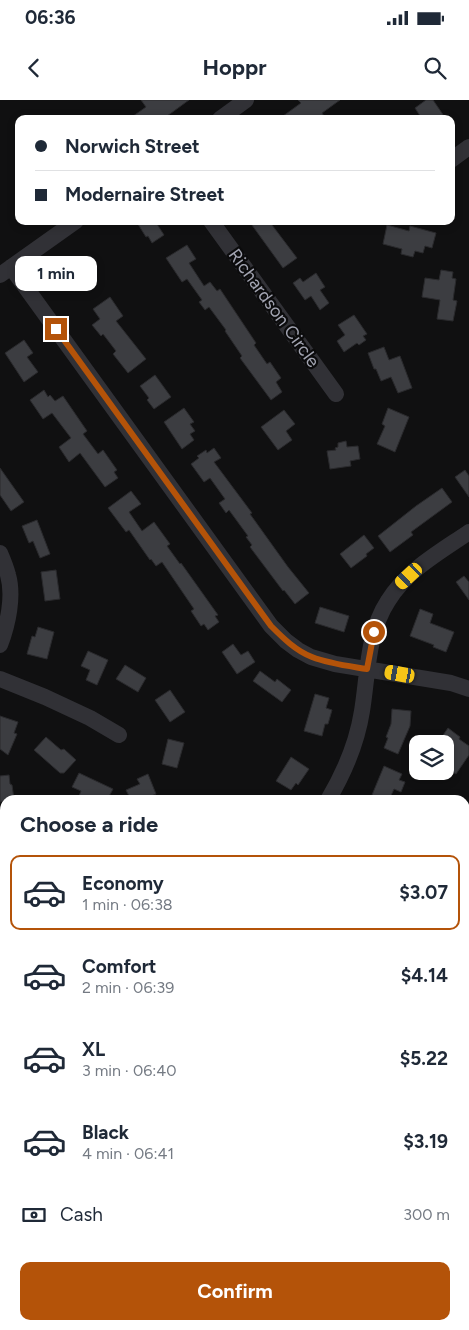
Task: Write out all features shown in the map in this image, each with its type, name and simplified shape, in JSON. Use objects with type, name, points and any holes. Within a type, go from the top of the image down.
[{"type":"street","points":[[225,115],[246,100]]},
{"type":"street","points":[[455,157],[469,147]]},
{"type":"street","points":[[70,225],[6,271],[271,626],[298,650],[311,657],[336,664],[451,683],[469,690]]},
{"type":"street","name":"Richardson Circle","points":[[214,225],[336,394]]},
{"type":"street","points":[[331,795],[355,742],[362,712],[374,632],[380,616],[388,601],[401,584],[417,569],[469,532]]},
{"type":"street","points":[[0,553],[9,576],[10,602],[0,645]]},
{"type":"street","points":[[0,679],[46,697],[90,718],[119,735]]},
{"type":"building","points":[[141,100],[189,100],[168,115],[135,115],[146,107]]},
{"type":"building","points":[[298,100],[340,100],[322,113],[323,115],[284,115],[301,103]]},
{"type":"building","points":[[426,100],[433,100],[443,115],[419,115],[415,108]]},
{"type":"building","points":[[138,225],[158,225],[164,235],[152,243],[148,236],[146,237]]},
{"type":"building","points":[[252,225],[272,225],[297,258],[283,268]]},
{"type":"building","points":[[387,225],[409,231],[410,226],[436,233],[432,248],[425,246],[423,253],[415,251],[413,257],[401,254],[402,249],[383,244]]},
{"type":"building","points":[[187,245],[196,259],[189,263],[204,286],[210,282],[217,291],[220,289],[256,343],[254,345],[267,364],[270,362],[281,378],[276,382],[282,392],[271,400],[240,358],[242,356],[209,307],[205,310],[199,302],[202,300],[187,279],[182,282],[166,258]]},
{"type":"building","points":[[85,257],[95,270],[82,279],[85,283],[74,291],[67,282],[75,275],[70,268]]},
{"type":"building","points":[[441,270],[453,272],[452,278],[456,279],[453,300],[457,301],[453,321],[437,319],[440,300],[422,297],[425,278],[439,280]]},
{"type":"building","points":[[316,273],[325,287],[320,290],[329,303],[320,310],[311,296],[305,300],[293,283],[300,278],[303,282]]},
{"type":"building","points":[[110,297],[123,316],[116,321],[146,359],[128,373],[113,354],[116,351],[103,334],[101,336],[92,325],[100,319],[93,309]]},
{"type":"building","points":[[354,315],[367,334],[363,336],[366,340],[359,345],[357,343],[344,352],[337,341],[345,335],[338,325]]},
{"type":"building","points":[[24,340],[33,353],[27,357],[38,372],[24,382],[5,353]]},
{"type":"building","points":[[384,347],[389,360],[400,356],[412,388],[398,393],[391,377],[381,381],[368,353]]},
{"type":"building","points":[[155,375],[171,397],[154,409],[140,386]]},
{"type":"building","points":[[44,390],[48,397],[50,395],[55,401],[63,396],[87,431],[83,434],[98,454],[103,450],[117,470],[114,472],[118,478],[105,487],[80,453],[69,462],[59,447],[71,438],[52,413],[43,419],[30,400]]},
{"type":"building","points":[[184,408],[194,422],[190,424],[195,431],[190,434],[194,440],[182,449],[164,422]]},
{"type":"building","points":[[388,408],[409,417],[395,452],[377,444],[385,426],[382,424]]},
{"type":"building","points":[[284,410],[295,424],[286,431],[292,440],[278,450],[261,427]]},
{"type":"building","points":[[346,441],[347,447],[358,446],[360,459],[350,461],[351,466],[330,469],[327,451],[336,450],[335,448],[338,447],[338,443]]},
{"type":"building","points":[[214,448],[221,458],[214,462],[252,513],[250,514],[288,567],[309,593],[295,604],[250,547],[252,545],[246,537],[248,536],[229,510],[226,513],[219,503],[225,499],[210,478],[204,482],[191,464],[199,458],[197,456],[206,450],[207,453]]},
{"type":"building","points":[[0,468],[24,502],[11,511],[0,495]]},
{"type":"building","points":[[465,470],[469,476],[469,497],[455,477]]},
{"type":"building","points":[[442,488],[452,502],[411,532],[413,535],[390,552],[378,536]]},
{"type":"building","points":[[131,491],[141,504],[129,512],[142,531],[154,522],[170,544],[167,546],[218,615],[215,616],[219,622],[208,630],[204,624],[201,626],[191,611],[194,609],[162,562],[156,566],[150,560],[129,530],[126,532],[108,508]]},
{"type":"building","points":[[37,520],[50,554],[40,558],[33,541],[29,543],[22,526]]},
{"type":"building","points":[[364,535],[374,548],[351,568],[340,554]]},
{"type":"building","points":[[56,570],[60,599],[45,601],[41,572]]},
{"type":"building","points":[[464,576],[469,582],[469,600],[456,582]]},
{"type":"building","points":[[320,607],[349,616],[344,632],[315,623]]},
{"type":"building","points":[[420,609],[433,614],[430,623],[454,632],[446,652],[433,647],[434,645],[410,636]]},
{"type":"building","points":[[38,627],[54,632],[47,659],[27,654],[32,636],[35,637]]},
{"type":"building","points":[[233,644],[241,655],[248,651],[255,662],[237,674],[222,652]]},
{"type":"building","points":[[88,651],[108,660],[97,685],[86,680],[90,670],[81,666]]},
{"type":"building","points":[[125,665],[146,678],[138,692],[116,679]]},
{"type":"building","points":[[260,671],[275,682],[277,679],[291,690],[282,702],[253,681]]},
{"type":"building","points":[[170,690],[185,712],[170,722],[155,700]]},
{"type":"building","points":[[315,694],[329,698],[326,708],[332,710],[328,724],[325,724],[322,736],[304,731]]},
{"type":"building","points":[[392,709],[411,711],[410,726],[398,754],[384,748],[391,724]]},
{"type":"building","points":[[0,716],[18,722],[14,733],[17,734],[8,755],[0,749]]},
{"type":"building","points":[[448,728],[469,746],[469,755],[456,774],[454,773],[454,735],[443,735]]},
{"type":"building","points":[[46,737],[76,760],[64,773],[60,773],[34,750]]},
{"type":"building","points":[[168,739],[184,743],[177,768],[162,764]]},
{"type":"building","points":[[291,757],[309,769],[298,785],[296,783],[291,790],[276,781]]},
{"type":"building","points":[[384,766],[402,774],[399,780],[405,782],[401,792],[394,789],[391,795],[372,795]]},
{"type":"building","points":[[79,773],[113,789],[110,795],[79,795],[81,791],[72,787]]},
{"type":"building","points":[[148,774],[156,794],[128,795],[126,790],[140,784],[137,779]]},
{"type":"building","points":[[9,775],[13,795],[0,795],[0,776]]},
{"type":"route","points":[[56,329],[271,626],[298,650],[311,657],[336,664],[367,669],[374,632]]}]
